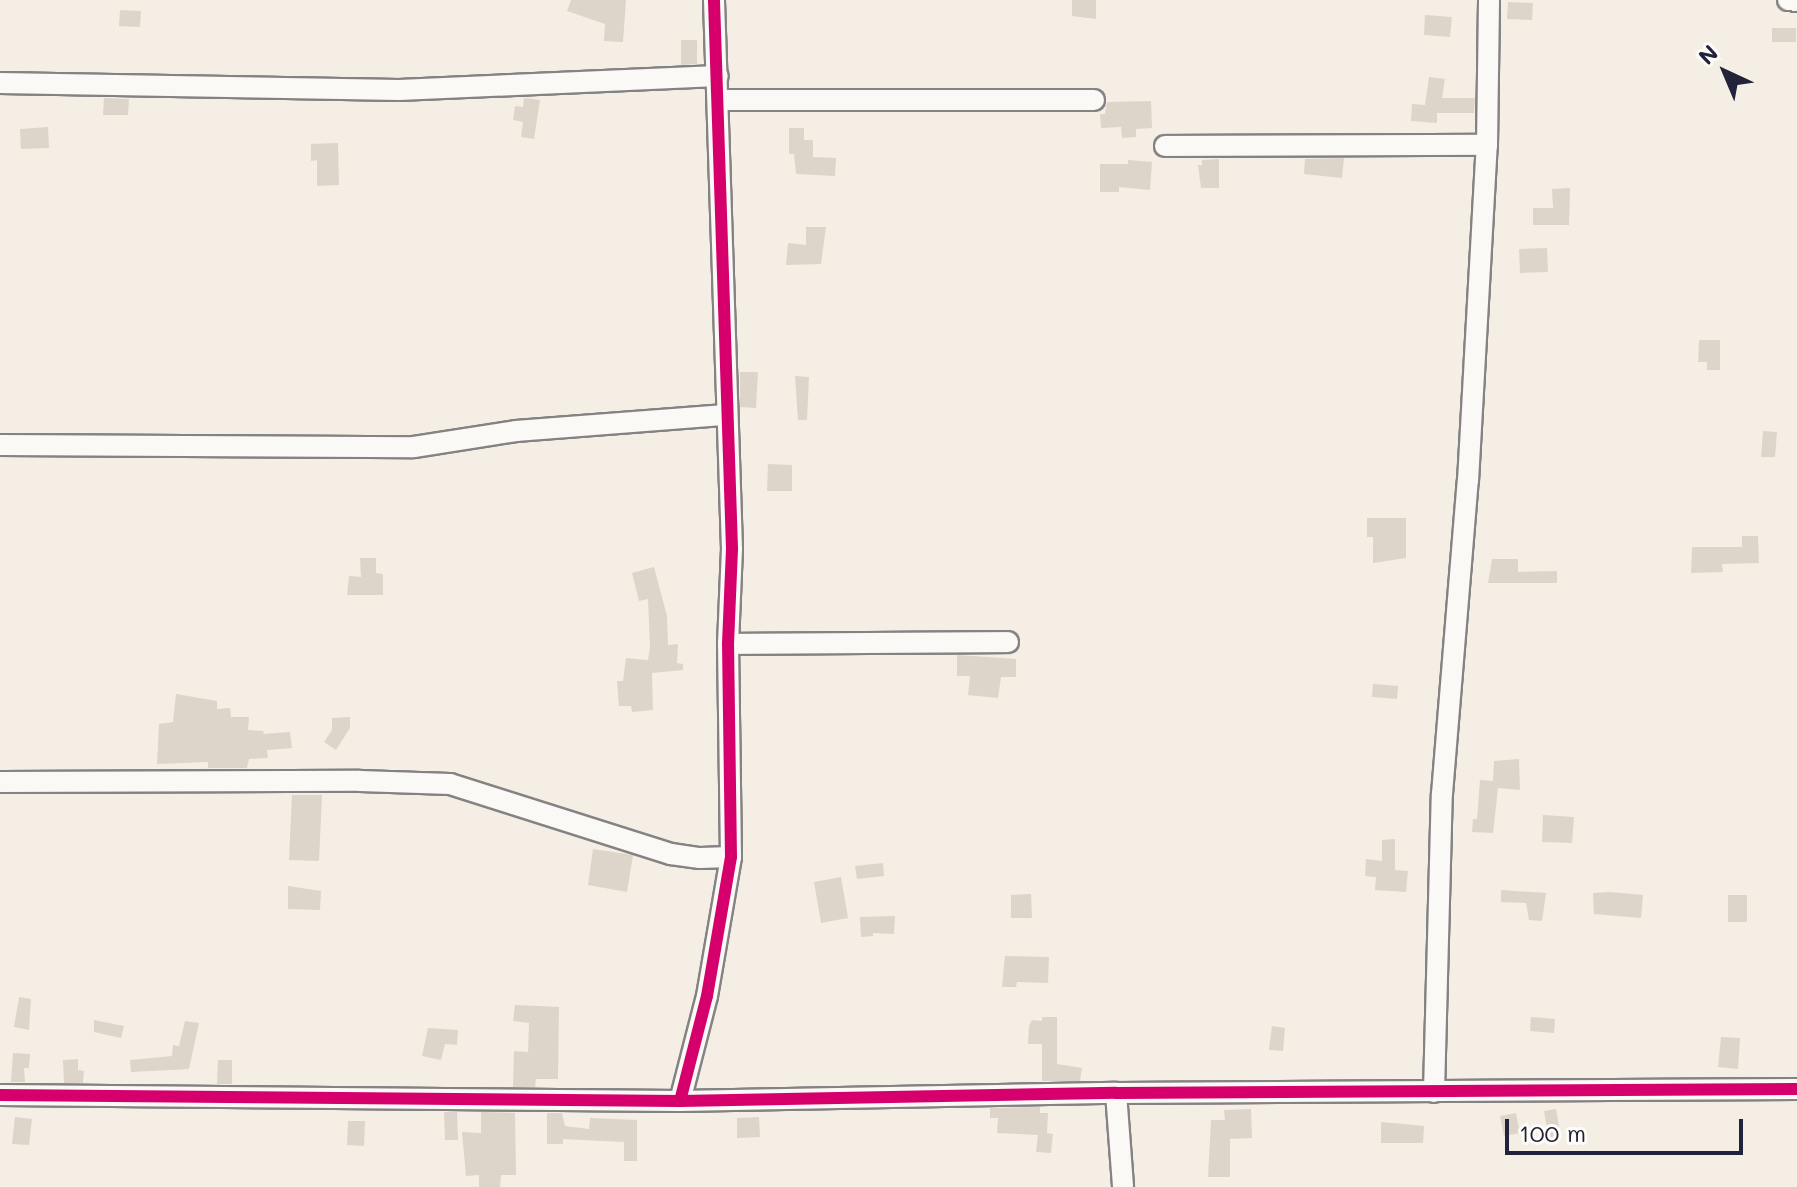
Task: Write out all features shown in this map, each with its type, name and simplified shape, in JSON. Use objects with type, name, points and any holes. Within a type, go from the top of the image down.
[{"type":"street","points":[[680,1101],[707,996],[731,857],[728,644],[732,549],[725,415],[714,0]]},
{"type":"street","points":[[1434,1092],[1442,794],[1468,481],[1487,145],[1489,0]]},
{"type":"street","points":[[1788,0],[1797,1]]},
{"type":"street","points":[[0,83],[399,90],[718,76]]},
{"type":"street","points":[[718,100],[1094,100]]},
{"type":"street","points":[[1165,146],[1487,145]]},
{"type":"street","points":[[0,445],[414,447],[516,431],[725,415]]},
{"type":"street","points":[[728,644],[1008,642]]},
{"type":"street","points":[[0,782],[360,781],[450,784],[671,854],[700,858],[731,857]]},
{"type":"street","points":[[0,1095],[680,1101],[1116,1093],[1797,1089]]},
{"type":"street","points":[[1116,1093],[1123,1187]]},
{"type":"building","points":[[571,0],[626,0],[623,42],[604,41],[605,24],[567,11]]},
{"type":"building","points":[[1072,0],[1096,0],[1096,19],[1072,16]]},
{"type":"building","points":[[1508,2],[1533,3],[1532,20],[1507,19]]},
{"type":"building","points":[[120,10],[141,11],[140,27],[119,26]]},
{"type":"building","points":[[1425,15],[1452,17],[1450,37],[1424,35]]},
{"type":"building","points":[[1772,28],[1796,28],[1796,42],[1772,42]]},
{"type":"building","points":[[681,40],[697,40],[697,64],[681,65]]},
{"type":"building","points":[[1429,77],[1445,79],[1442,98],[1475,98],[1474,113],[1437,113],[1437,123],[1411,121],[1412,104],[1425,105]]},
{"type":"building","points":[[104,98],[129,99],[128,115],[103,115]]},
{"type":"building","points":[[524,98],[540,100],[534,139],[521,137],[523,122],[513,120],[515,106],[523,107]]},
{"type":"building","points":[[1151,101],[1152,128],[1136,129],[1136,137],[1122,138],[1121,127],[1101,128],[1100,114],[1105,114],[1107,102]]},
{"type":"building","points":[[48,127],[49,148],[21,149],[20,129]]},
{"type":"building","points":[[789,128],[804,128],[804,140],[813,140],[813,157],[836,158],[835,176],[796,174],[794,154],[789,154]]},
{"type":"building","points":[[338,143],[339,185],[317,186],[317,160],[311,161],[311,144]]},
{"type":"building","points":[[1344,158],[1342,178],[1304,174],[1305,159]]},
{"type":"building","points":[[1219,159],[1219,188],[1201,188],[1198,165],[1202,165],[1202,160]]},
{"type":"building","points":[[1128,160],[1152,162],[1150,190],[1119,187],[1119,192],[1100,192],[1100,164],[1128,164]]},
{"type":"building","points":[[1570,188],[1569,225],[1533,225],[1533,208],[1553,208],[1552,189]]},
{"type":"building","points":[[806,227],[826,227],[821,264],[786,265],[788,243],[806,245]]},
{"type":"building","points":[[1547,248],[1548,272],[1520,273],[1519,249]]},
{"type":"building","points":[[1699,340],[1720,340],[1720,370],[1707,370],[1707,362],[1698,362]]},
{"type":"building","points":[[740,372],[758,372],[756,408],[740,407]]},
{"type":"building","points":[[795,376],[809,377],[807,420],[798,420]]},
{"type":"building","points":[[1763,431],[1777,432],[1775,457],[1761,457]]},
{"type":"building","points":[[768,464],[792,465],[792,491],[767,491]]},
{"type":"building","points":[[1367,518],[1406,518],[1406,558],[1373,563],[1373,537],[1367,537]]},
{"type":"building","points":[[1742,536],[1758,536],[1759,563],[1722,564],[1723,572],[1691,573],[1692,547],[1742,547]]},
{"type":"building","points":[[360,558],[376,558],[376,573],[383,574],[383,595],[347,595],[349,576],[361,577]]},
{"type":"building","points":[[1492,559],[1518,559],[1518,572],[1557,571],[1557,583],[1488,583]]},
{"type":"building","points":[[654,567],[667,616],[668,645],[678,644],[677,663],[683,664],[683,670],[652,673],[653,710],[632,712],[631,706],[619,706],[617,681],[623,681],[626,658],[648,660],[650,647],[648,599],[639,601],[632,573]]},
{"type":"building","points":[[957,655],[1016,659],[1016,677],[1001,677],[998,698],[968,695],[970,676],[957,676]]},
{"type":"building","points":[[1373,684],[1398,686],[1397,699],[1372,697]]},
{"type":"building","points":[[176,694],[217,701],[217,709],[230,708],[231,717],[249,717],[248,730],[264,731],[263,734],[290,732],[292,748],[267,750],[268,758],[249,759],[247,768],[208,768],[208,762],[157,764],[159,724],[173,722]]},
{"type":"building","points":[[350,717],[350,728],[336,750],[324,742],[332,730],[332,718]]},
{"type":"building","points":[[1519,759],[1520,790],[1498,788],[1493,833],[1472,832],[1473,819],[1477,819],[1480,780],[1493,781],[1494,761]]},
{"type":"building","points":[[292,795],[322,795],[319,861],[289,860]]},
{"type":"building","points":[[1543,815],[1574,817],[1572,843],[1542,842]]},
{"type":"building","points":[[1395,839],[1395,870],[1408,871],[1406,892],[1375,890],[1376,877],[1365,876],[1366,859],[1382,861],[1382,840]]},
{"type":"building","points":[[593,849],[633,855],[627,892],[588,885]]},
{"type":"building","points":[[883,863],[884,876],[857,879],[855,866]]},
{"type":"building","points":[[841,877],[848,918],[821,923],[814,882]]},
{"type":"building","points":[[288,886],[321,891],[320,910],[288,909]]},
{"type":"building","points":[[1501,890],[1546,893],[1542,921],[1529,920],[1526,903],[1501,902]]},
{"type":"building","points":[[1593,893],[1643,895],[1641,918],[1594,914]]},
{"type":"building","points":[[1031,894],[1032,918],[1011,918],[1011,895]]},
{"type":"building","points":[[1728,895],[1747,895],[1747,922],[1728,922]]},
{"type":"building","points":[[895,916],[894,934],[873,933],[873,936],[861,937],[860,917]]},
{"type":"building","points":[[1005,956],[1049,957],[1048,983],[1017,982],[1016,987],[1002,987]]},
{"type":"building","points":[[19,997],[31,999],[29,1030],[14,1027]]},
{"type":"building","points":[[515,1005],[559,1007],[558,1079],[536,1079],[535,1087],[513,1087],[514,1051],[528,1052],[529,1023],[513,1021]]},
{"type":"building","points":[[1042,1017],[1057,1017],[1057,1064],[1082,1068],[1080,1081],[1042,1081],[1042,1044],[1028,1044],[1032,1020],[1042,1021]]},
{"type":"building","points":[[1531,1017],[1555,1019],[1554,1033],[1530,1031]]},
{"type":"building","points":[[94,1020],[124,1026],[121,1038],[94,1032]]},
{"type":"building","points":[[185,1021],[199,1023],[189,1069],[131,1072],[130,1060],[172,1056],[173,1045],[179,1046]]},
{"type":"building","points":[[1272,1026],[1285,1028],[1283,1051],[1269,1050]]},
{"type":"building","points":[[428,1028],[458,1030],[457,1045],[445,1044],[441,1060],[422,1056]]},
{"type":"building","points":[[1721,1037],[1740,1038],[1738,1069],[1718,1067]]},
{"type":"building","points":[[13,1053],[30,1054],[29,1068],[24,1068],[25,1082],[11,1082]]},
{"type":"building","points":[[78,1059],[78,1070],[84,1071],[83,1083],[64,1083],[63,1060]]},
{"type":"building","points":[[218,1060],[232,1060],[232,1084],[217,1084]]},
{"type":"building","points":[[1040,1107],[1040,1113],[1048,1113],[1047,1133],[1053,1134],[1051,1153],[1036,1152],[1038,1135],[997,1133],[998,1118],[990,1118],[990,1108]]},
{"type":"building","points":[[1251,1109],[1252,1138],[1230,1139],[1230,1177],[1208,1177],[1211,1120],[1225,1120],[1224,1110]]},
{"type":"building","points":[[1556,1109],[1561,1138],[1549,1140],[1544,1111]]},
{"type":"building","points":[[444,1112],[457,1112],[458,1140],[445,1140]]},
{"type":"building","points":[[481,1112],[515,1113],[516,1175],[501,1175],[500,1187],[479,1187],[479,1175],[466,1176],[462,1132],[481,1133]]},
{"type":"building","points":[[547,1113],[562,1113],[565,1126],[589,1129],[590,1118],[637,1120],[637,1161],[624,1161],[624,1142],[563,1139],[563,1144],[547,1144]]},
{"type":"building","points":[[1516,1113],[1520,1133],[1504,1136],[1500,1116]]},
{"type":"building","points":[[15,1117],[32,1119],[29,1145],[12,1144]]},
{"type":"building","points":[[759,1117],[760,1137],[737,1138],[737,1118]]},
{"type":"building","points":[[348,1121],[365,1121],[364,1146],[347,1145]]},
{"type":"building","points":[[1381,1122],[1424,1126],[1423,1143],[1381,1143]]},
{"type":"cycle path","points":[[680,1101],[707,996],[731,857],[728,644],[732,549],[714,0]]},
{"type":"cycle path","points":[[0,1095],[680,1101],[1116,1093],[1797,1089]]}]
